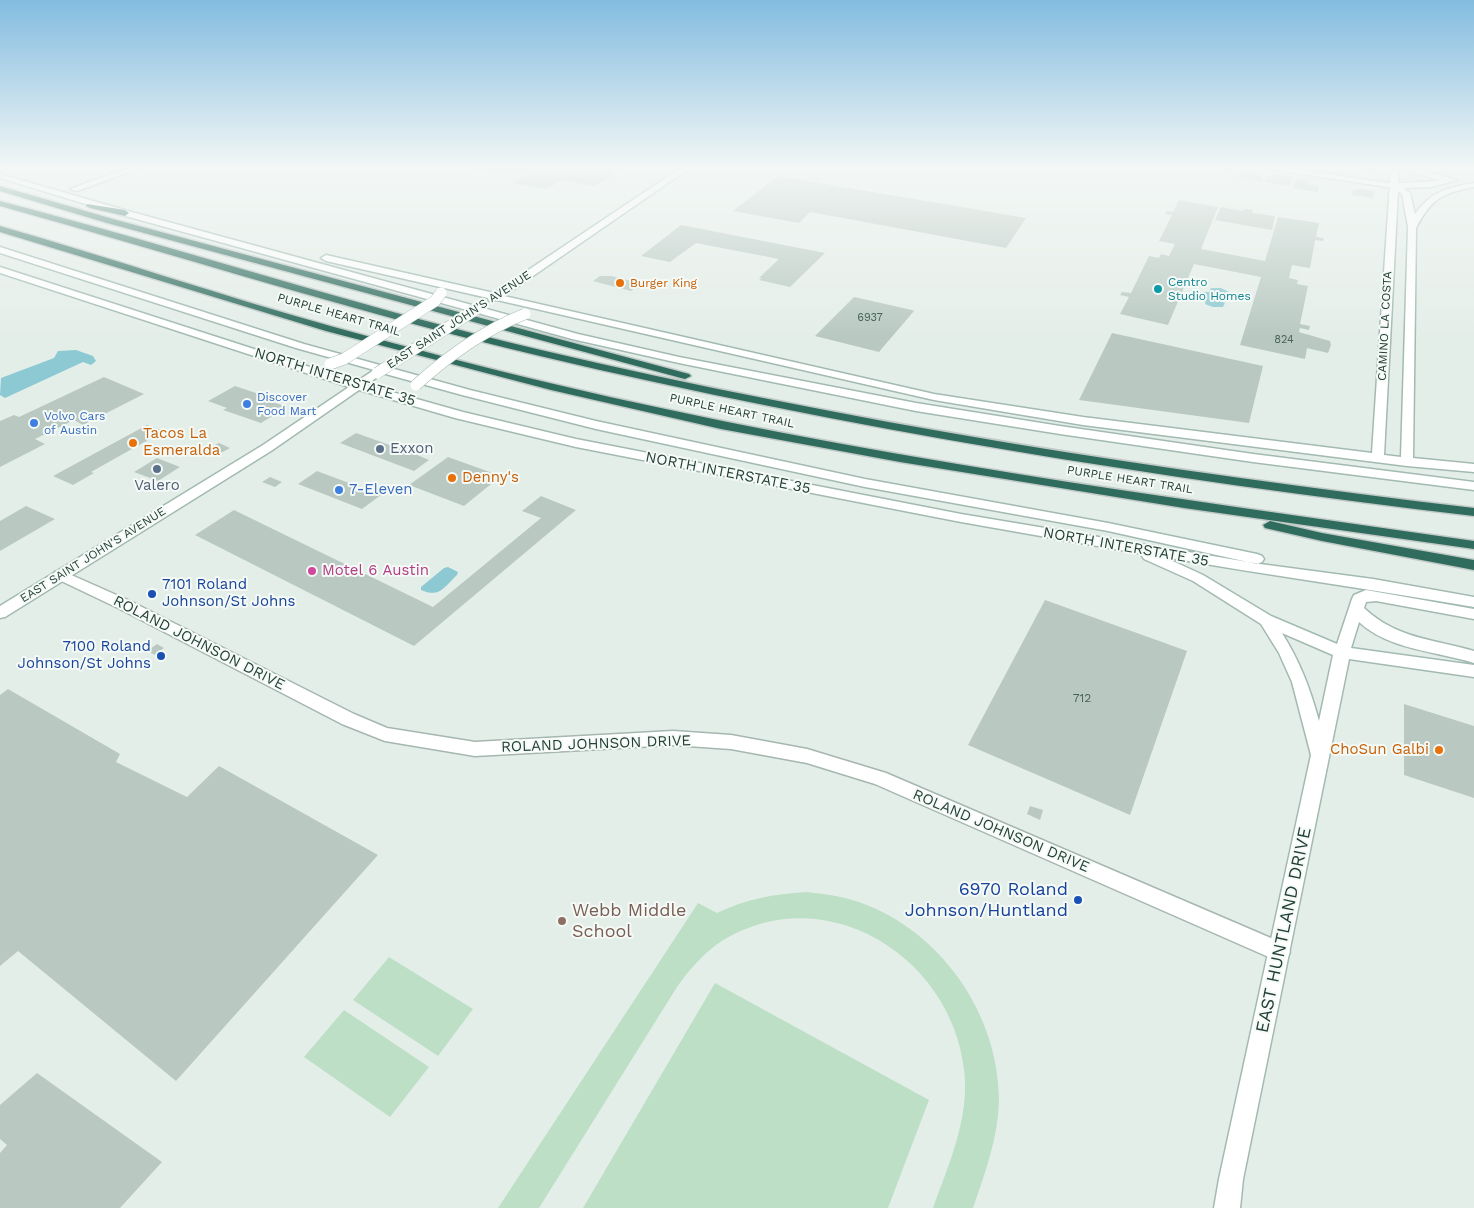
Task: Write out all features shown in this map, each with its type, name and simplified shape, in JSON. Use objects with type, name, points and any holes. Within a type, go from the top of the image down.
[{"type":"highway","name":"PURPLE HEART TRAIL","points":[[75,223],[316,295],[537,352],[835,416],[1036,451],[1367,500],[1474,512]]},
{"type":"highway","points":[[119,223],[528,335],[682,374],[743,397]]},
{"type":"highway","name":"PURPLE HEART TRAIL","points":[[0,229],[330,328],[577,393],[791,439],[1184,504],[1474,545]]},
{"type":"highway","points":[[1184,504],[1322,537],[1474,565]]},
{"type":"main road","points":[[163,223],[576,337],[790,383],[916,407],[1060,430],[1253,458],[1474,486]]},
{"type":"main road","points":[[199,223],[267,242]]},
{"type":"main road","name":"EAST SAINT JOHN'S AVENUE","points":[[0,613],[267,448],[357,386],[478,308],[604,223]]},
{"type":"main road","name":"CAMINO LA COSTA","points":[[1378,458],[1392,223]]},
{"type":"main road","points":[[1412,223],[1412,228]]},
{"type":"main road","name":"CAMINO LA COSTA","points":[[1407,462],[1412,228],[1414,223]]},
{"type":"main road","points":[[0,250],[300,346],[466,393],[596,425],[865,483],[1108,526],[1373,584]]},
{"type":"main road","points":[[313,254],[439,288],[496,296],[934,397],[1083,421],[1407,462],[1474,468]]},
{"type":"main road","name":"NORTH INTERSTATE 35","points":[[0,270],[357,386],[418,402],[459,416],[576,443],[1079,539],[1260,569],[1373,584],[1474,602]]},
{"type":"main road","points":[[298,367],[330,364],[344,359],[435,301],[439,288]]},
{"type":"main road","points":[[418,402],[415,394],[416,385],[469,345],[507,320],[525,314],[559,311]]},
{"type":"main road","points":[[1079,539],[1148,556],[1198,578],[1266,620],[1342,652],[1474,671]]},
{"type":"main road","name":"ROLAND JOHNSON DRIVE","points":[[60,575],[125,604],[348,719],[385,734],[475,749],[673,738],[731,742],[808,756],[880,778],[1280,952]]},
{"type":"main road","points":[[1474,614],[1366,595],[1359,599],[1356,610],[1379,630],[1407,641],[1453,650],[1474,657]]},
{"type":"main road","name":"EAST HUNTLAND DRIVE","points":[[1227,1208],[1231,1179],[1342,652],[1356,610]]},
{"type":"main road","points":[[1266,620],[1286,652],[1300,682],[1320,757]]},
{"type":"green space","points":[[806,892],[826,894],[859,902],[889,915],[915,933],[939,955],[960,980],[976,1007],[989,1037],[996,1069],[999,1101],[993,1142],[973,1208],[933,1208],[957,1140],[964,1105],[965,1087],[964,1069],[954,1029],[936,993],[910,963],[878,940],[842,924],[804,918],[764,923],[725,939],[704,955],[677,987],[539,1208],[498,1208],[698,903],[717,913],[760,898]]},
{"type":"green space","points":[[389,957],[473,1009],[438,1056],[353,1000]]},
{"type":"green space","points":[[715,983],[929,1100],[888,1208],[583,1208]]},
{"type":"green space","points":[[344,1010],[429,1067],[390,1117],[304,1057]]},
{"type":"water","points":[[1211,288],[1221,288],[1229,292],[1227,296],[1218,296],[1216,299],[1225,303],[1223,307],[1213,307],[1205,304],[1206,300],[1198,296],[1199,292],[1209,292]]},
{"type":"water","points":[[76,350],[93,356],[96,361],[91,365],[83,362],[5,398],[0,395],[1,378],[54,358],[58,351]]},
{"type":"water","points":[[448,567],[458,572],[444,588],[433,593],[421,590],[421,587],[444,568]]},
{"type":"building","points":[[872,223],[1022,223],[1006,248]]},
{"type":"building","name":"Centro Studio Homes","points":[[1168,223],[1211,223],[1201,249],[1265,261],[1276,223],[1319,223],[1316,237],[1324,238],[1323,241],[1315,240],[1310,268],[1292,265],[1289,278],[1298,280],[1297,284],[1308,286],[1300,324],[1310,326],[1309,330],[1300,328],[1299,332],[1330,341],[1331,345],[1328,353],[1307,348],[1305,359],[1240,345],[1261,277],[1194,264],[1168,325],[1120,314],[1129,297],[1120,295],[1122,292],[1131,293],[1149,256],[1159,258],[1161,254],[1169,256],[1175,244],[1159,241]]},
{"type":"building","points":[[1234,223],[1273,223],[1272,230]]},
{"type":"building","points":[[681,225],[825,253],[790,287],[759,280],[779,259],[696,243],[670,262],[641,256]]},
{"type":"building","name":"Burger King","points":[[600,276],[611,276],[648,285],[642,289],[635,288],[631,291],[593,281]]},
{"type":"building","points":[[854,297],[914,311],[879,352],[815,336]]},
{"type":"building","points":[[1112,333],[1263,366],[1249,423],[1079,400]]},
{"type":"building","name":"Volvo Cars of Austin","points":[[104,377],[144,394],[83,425],[74,420],[35,439],[45,444],[0,467],[0,421],[14,415],[19,417]]},
{"type":"building","points":[[235,386],[271,398],[267,400],[287,407],[261,423],[223,410],[227,408],[208,401]]},
{"type":"building","points":[[147,425],[164,431],[91,472],[94,473],[73,485],[53,476]]},
{"type":"building","points":[[356,433],[429,460],[414,471],[340,443]]},
{"type":"building","points":[[219,443],[230,448],[217,455],[205,450]]},
{"type":"building","points":[[448,457],[501,476],[464,506],[409,485]]},
{"type":"building","name":"Valero","points":[[157,458],[180,467],[158,481],[134,472]]},
{"type":"building","name":"7-Eleven","points":[[317,471],[381,495],[362,509],[298,484]]},
{"type":"building","points":[[270,477],[282,482],[275,487],[262,482]]},
{"type":"building","name":"Motel 6 Austin","points":[[541,496],[576,510],[414,646],[195,535],[234,510],[433,607],[541,518],[522,511]]},
{"type":"building","points":[[26,506],[55,519],[0,551],[0,521]]},
{"type":"building","points":[[1045,600],[1187,651],[1130,815],[968,745]]},
{"type":"building","points":[[157,644],[164,648],[155,655],[147,651]]},
{"type":"building","points":[[8,689],[120,754],[116,762],[187,797],[219,766],[378,855],[176,1081],[18,951],[0,966],[0,695]]},
{"type":"building","name":"ChoSun Galbi","points":[[1404,704],[1474,726],[1474,798],[1404,775]]},
{"type":"building","points":[[1030,806],[1043,810],[1040,820],[1027,814]]},
{"type":"building","points":[[37,1073],[162,1162],[120,1208],[0,1208],[0,1153],[7,1145],[0,1139],[0,1105]]},
{"type":"place","name":"Burger King","points":[[620,283]]},
{"type":"place","name":"Centro Studio Homes","points":[[1158,289]]},
{"type":"place","name":"Discover Food Mart","points":[[247,404]]},
{"type":"place","name":"Volvo Cars of Austin","points":[[34,423]]},
{"type":"place","name":"Tacos La Esmeralda","points":[[133,443]]},
{"type":"place","name":"Exxon","points":[[380,449]]},
{"type":"place","name":"Valero","points":[[157,469]]},
{"type":"place","name":"Denny's","points":[[452,478]]},
{"type":"place","name":"7-Eleven","points":[[339,490]]},
{"type":"place","name":"Motel 6 Austin","points":[[312,571]]},
{"type":"place","name":"7101 Roland Johnson/St Johns","points":[[152,594]]},
{"type":"place","name":"7100 Roland Johnson/St Johns","points":[[161,656]]},
{"type":"place","name":"ChoSun Galbi","points":[[1439,750]]},
{"type":"place","name":"6970 Roland Johnson/Huntland","points":[[1078,900]]},
{"type":"place","name":"Webb Middle School","points":[[562,921]]}]
